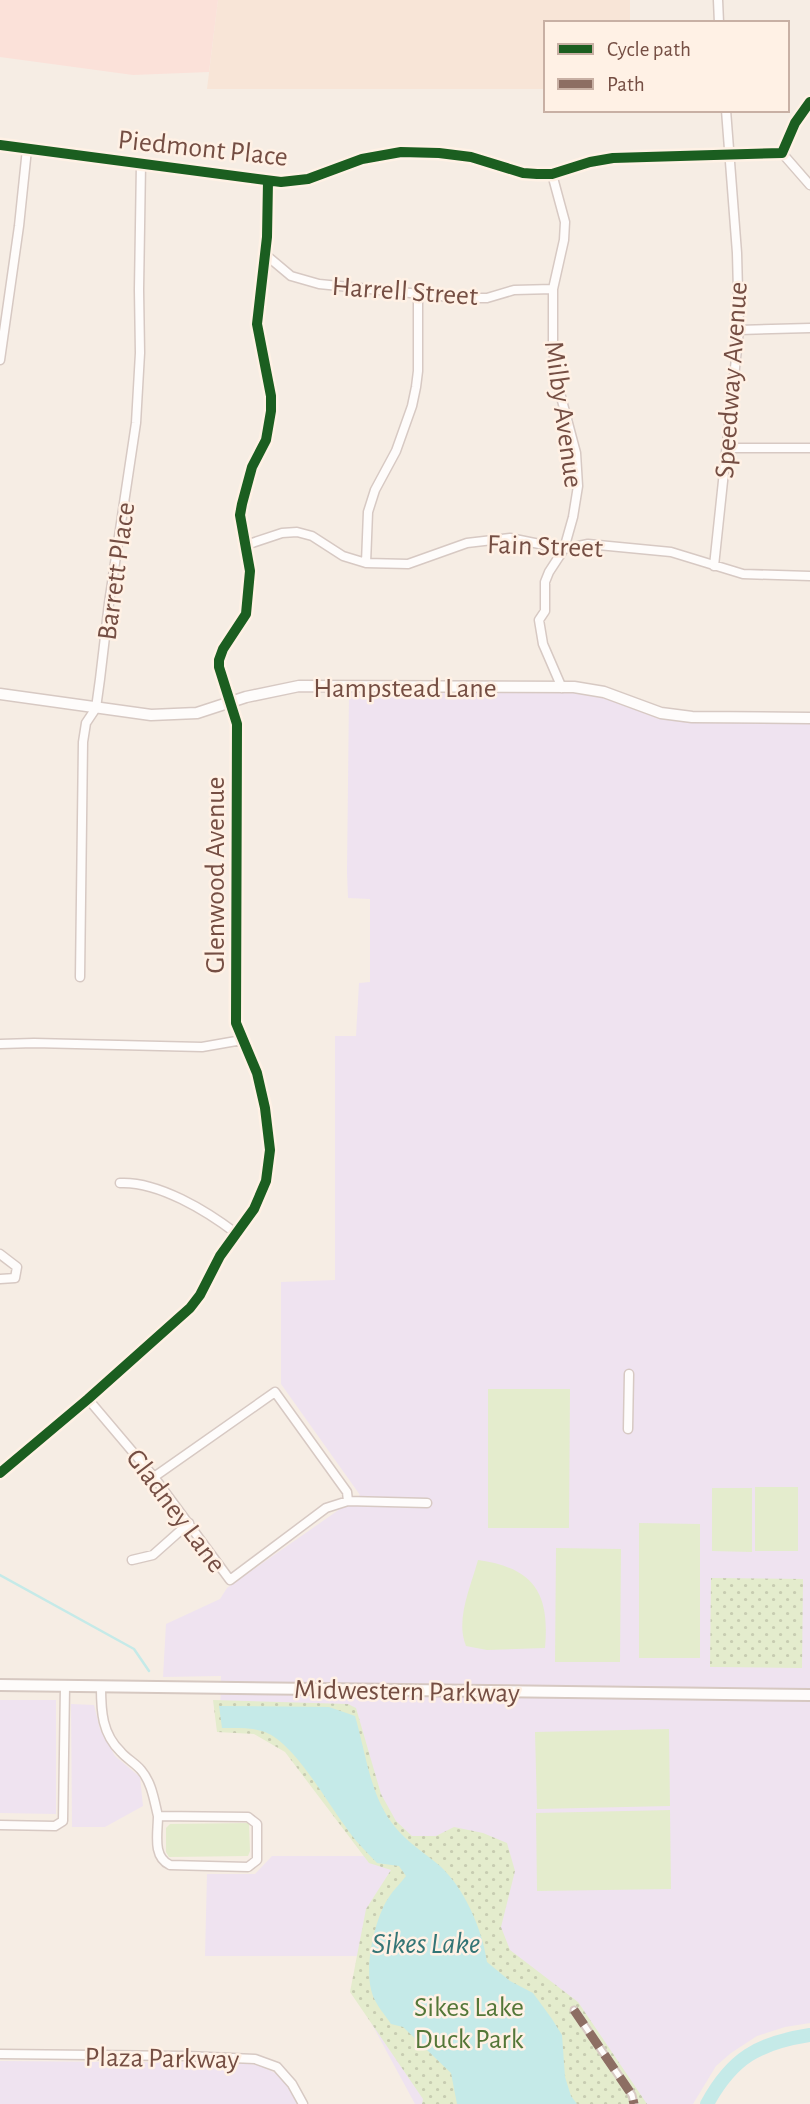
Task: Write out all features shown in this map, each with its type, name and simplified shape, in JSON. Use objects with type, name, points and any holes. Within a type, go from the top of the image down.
[{"type":"main road","name":"Midwestern Parkway","points":[[1,1686],[810,1695]]},
{"type":"street","points":[[718,0],[719,21]]},
{"type":"street","points":[[810,102],[795,122],[782,153],[810,184]]},
{"type":"street","name":"Speedway Avenue","points":[[714,566],[739,330],[737,253],[726,112]]},
{"type":"street","name":"Piedmont Place","points":[[0,145],[268,181],[299,181],[362,159],[401,152],[452,154],[483,160],[523,173],[552,174],[613,158],[782,153]]},
{"type":"street","points":[[0,359],[27,149]]},
{"type":"street","name":"Barrett Place","points":[[80,977],[83,742],[86,723],[96,708],[139,390],[141,163]]},
{"type":"street","name":"Milby Avenue","points":[[552,174],[565,222],[564,240],[553,289],[553,350],[560,393],[576,453],[578,485],[577,501],[564,549],[545,582],[545,611],[539,620],[543,644],[562,688]]},
{"type":"street","name":"Glenwood Avenue","points":[[0,1473],[190,1308],[200,1295],[220,1255],[254,1209],[266,1181],[270,1150],[265,1108],[257,1073],[236,1023],[237,724],[219,660],[246,614],[250,579],[240,515],[252,467],[265,440],[271,411],[269,381],[257,324],[266,255],[268,181]]},
{"type":"street","name":"Harrell Street","points":[[266,255],[291,276],[303,280],[418,295],[487,298],[514,290],[553,289]]},
{"type":"street","points":[[366,563],[368,512],[376,489],[396,451],[416,387],[418,295]]},
{"type":"street","points":[[739,330],[810,328]]},
{"type":"street","points":[[727,448],[810,448]]},
{"type":"street","name":"Fain Street","points":[[246,545],[282,533],[297,532],[312,536],[343,556],[366,563],[408,564],[467,543],[510,538],[564,549],[588,544],[670,552],[743,574],[810,576]]},
{"type":"street","name":"Hampstead Lane","points":[[0,694],[150,715],[197,713],[230,702],[299,686],[562,688],[604,692],[661,713],[692,717],[810,718]]},
{"type":"street","points":[[0,1044],[202,1046],[242,1040]]},
{"type":"street","points":[[120,1183],[136,1182],[196,1207],[214,1216],[237,1234]]},
{"type":"street","points":[[0,1254],[17,1267],[15,1278],[0,1279]]},
{"type":"street","points":[[628,1429],[629,1374]]},
{"type":"street","points":[[154,1477],[275,1392],[347,1492],[348,1501]]},
{"type":"street","name":"Gladney Lane","points":[[88,1399],[154,1477],[230,1580],[326,1508],[348,1501],[427,1503]]},
{"type":"street","points":[[132,1560],[153,1555],[189,1523]]},
{"type":"street","points":[[0,1825],[55,1826],[63,1821],[65,1686]]},
{"type":"street","points":[[101,1687],[101,1714],[108,1736],[117,1749],[142,1771],[152,1788],[158,1816],[158,1853],[162,1860],[170,1865],[248,1867],[257,1860],[257,1824],[248,1817],[158,1816]]},
{"type":"street","points":[[573,2010],[632,2095],[634,2104]]},
{"type":"street","name":"Plaza Parkway","points":[[0,2054],[255,2059],[277,2067],[292,2084],[303,2104]]},
{"type":"shaded area","points":[[0,0],[218,0],[209,72],[133,75],[0,57]]},
{"type":"shaded area","points":[[218,0],[630,0],[630,21],[544,21],[544,89],[207,89]]},
{"type":"shaded area","points":[[349,693],[594,693],[659,719],[810,720],[810,2023],[757,2036],[731,2053],[716,2066],[693,2104],[415,2104],[354,1991],[361,1956],[205,1956],[207,1874],[255,1874],[272,1856],[366,1856],[287,1748],[264,1734],[220,1726],[221,1676],[163,1677],[166,1624],[220,1599],[227,1588],[360,1495],[281,1384],[281,1282],[335,1280],[335,1036],[356,1036],[359,983],[370,982],[370,899],[348,898]]},
{"type":"shaded area","points":[[0,1700],[56,1700],[56,1814],[0,1813]]},
{"type":"shaded area","points":[[71,1704],[94,1705],[100,1729],[115,1756],[140,1777],[143,1806],[105,1827],[72,1827]]},
{"type":"shaded area","points":[[0,2061],[246,2063],[275,2073],[285,2082],[297,2104],[0,2104]]},
{"type":"green space","points":[[488,1389],[570,1389],[569,1528],[488,1528]]},
{"type":"green space","points":[[755,1487],[798,1487],[798,1551],[755,1551]]},
{"type":"green space","points":[[712,1488],[752,1488],[752,1552],[712,1551]]},
{"type":"green space","points":[[639,1523],[700,1524],[700,1658],[639,1658]]},
{"type":"green space","points":[[556,1548],[621,1549],[620,1662],[555,1662]]},
{"type":"green space","points":[[478,1560],[513,1569],[534,1586],[545,1612],[545,1648],[487,1650],[466,1646],[463,1614]]},
{"type":"green space","points":[[711,1578],[803,1579],[802,1668],[710,1667]]},
{"type":"green space","name":"Sikes Lake Duck Park","points":[[213,1700],[348,1704],[356,1708],[381,1794],[396,1821],[412,1836],[436,1836],[454,1827],[483,1833],[507,1843],[515,1871],[501,1927],[510,1950],[578,2002],[647,2104],[422,2104],[423,2099],[350,1992],[366,1909],[391,1870],[369,1863],[285,1752],[254,1734],[217,1732]]},
{"type":"green space","points":[[669,1729],[670,1806],[537,1809],[535,1732]]},
{"type":"green space","points":[[670,1810],[671,1889],[537,1891],[536,1813]]},
{"type":"green space","points":[[249,1823],[248,1856],[169,1857],[166,1852],[166,1828],[170,1824]]},
{"type":"water","name":"Sikes Lake","points":[[219,1706],[329,1707],[355,1716],[374,1788],[387,1815],[400,1833],[440,1866],[457,1886],[477,1923],[487,1962],[510,1981],[533,1993],[552,2019],[562,2035],[565,2077],[571,2096],[577,2104],[457,2104],[451,2073],[403,2027],[391,2024],[375,2000],[370,1985],[370,1959],[379,1918],[389,1897],[406,1876],[399,1866],[377,1863],[360,1845],[309,1774],[276,1738],[260,1730],[222,1728]]},
{"type":"waterway","points":[[0,1575],[134,1649],[149,1671]]},
{"type":"waterway","points":[[707,2104],[726,2075],[748,2055],[775,2043],[810,2035]]},
{"type":"marked path","points":[[574,2010],[632,2095],[634,2104]]},
{"type":"cycle path","points":[[0,145],[281,182],[308,179],[362,159],[401,152],[471,157],[523,173],[552,174],[613,158],[782,153],[795,123],[810,102]]},
{"type":"cycle path","points":[[0,1473],[190,1308],[200,1295],[220,1256],[254,1209],[266,1181],[270,1150],[265,1108],[257,1073],[236,1023],[237,724],[219,660],[223,649],[246,614],[250,571],[240,515],[252,467],[266,440],[271,411],[271,396],[257,324],[267,237],[268,181]]}]
